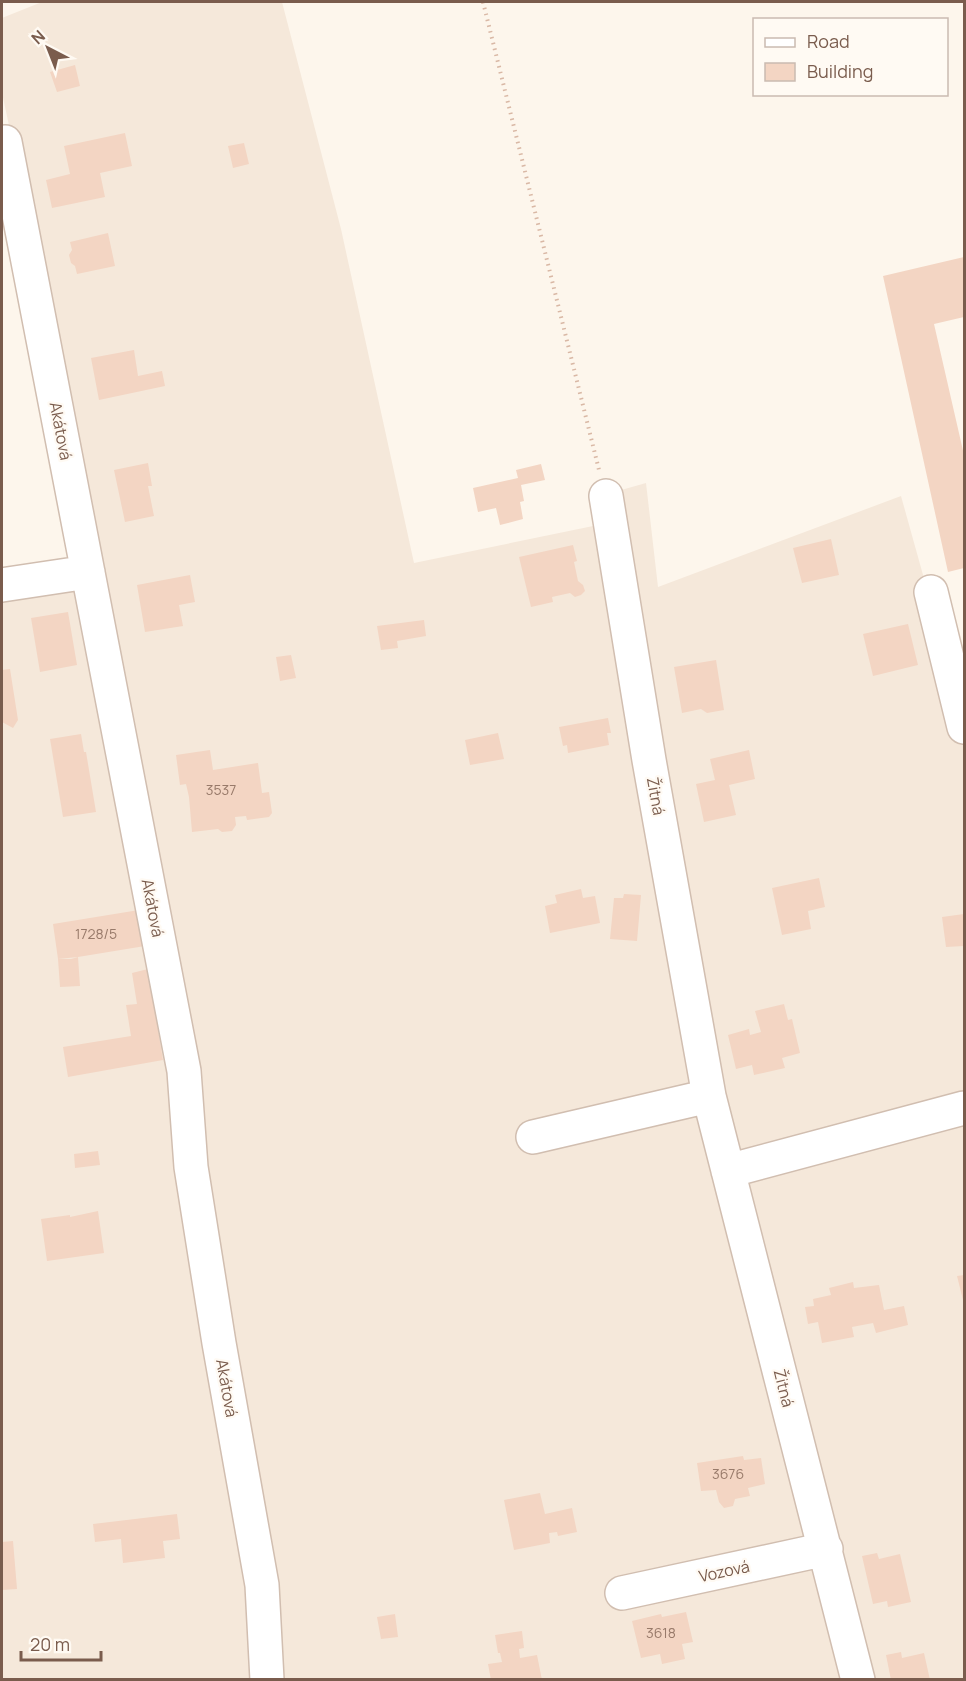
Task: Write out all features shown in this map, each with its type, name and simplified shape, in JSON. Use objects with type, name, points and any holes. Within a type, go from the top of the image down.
[{"type":"street","name":"Akátová","points":[[5,142],[184,1071],[191,1167],[262,1585],[267,1680]]},
{"type":"street","name":"Žitná","points":[[606,496],[651,772],[709,1096],[858,1680]]},
{"type":"street","points":[[2,585],[88,572]]},
{"type":"street","points":[[931,592],[964,727]]},
{"type":"street","points":[[533,1137],[709,1096]]},
{"type":"street","points":[[728,1171],[964,1108]]},
{"type":"street","name":"Vozová","points":[[622,1593],[826,1549]]},
{"type":"path","points":[[483,2],[606,496]]},
{"type":"shaded area","points":[[42,2],[282,2],[341,229],[414,563],[598,525],[593,498],[646,483],[658,587],[901,496],[964,722],[964,1679],[2,1679],[2,589],[106,574],[2,93],[2,18]]},
{"type":"building","points":[[75,65],[80,86],[57,92],[50,72]]},
{"type":"building","points":[[125,133],[132,166],[100,173],[105,197],[52,208],[46,180],[70,174],[64,146]]},
{"type":"building","points":[[244,143],[249,164],[233,168],[228,146]]},
{"type":"building","points":[[108,233],[115,266],[77,274],[69,255],[72,250],[70,242]]},
{"type":"building","points":[[964,257],[964,317],[934,324],[964,455],[964,568],[948,572],[883,276]]},
{"type":"building","points":[[134,350],[138,376],[162,371],[165,386],[99,400],[91,358]]},
{"type":"building","points":[[148,463],[152,486],[148,486],[154,516],[125,522],[114,470]]},
{"type":"building","points":[[541,464],[545,480],[521,485],[524,501],[520,502],[523,519],[500,525],[496,508],[478,512],[473,488],[518,478],[516,470]]},
{"type":"building","points":[[831,539],[839,575],[802,583],[793,548]]},
{"type":"building","points":[[573,545],[578,581],[583,585],[585,591],[575,597],[570,593],[552,597],[553,602],[531,607],[519,557]]},
{"type":"building","points":[[190,575],[195,602],[179,605],[183,626],[145,632],[137,585]]},
{"type":"building","points":[[68,612],[77,665],[40,672],[31,618]]},
{"type":"building","points":[[424,620],[426,636],[397,641],[398,648],[381,650],[377,626]]},
{"type":"building","points":[[908,624],[918,665],[873,676],[863,634]]},
{"type":"building","points":[[291,655],[296,678],[280,681],[276,657]]},
{"type":"building","points":[[716,660],[724,710],[707,713],[701,709],[682,713],[674,667]]},
{"type":"building","points":[[10,669],[18,720],[13,728],[2,722],[2,670]]},
{"type":"building","points":[[608,718],[611,733],[607,733],[609,745],[568,753],[567,745],[563,746],[559,727]]},
{"type":"building","points":[[498,733],[504,759],[470,765],[465,740]]},
{"type":"building","points":[[81,734],[96,812],[63,817],[50,739]]},
{"type":"building","points":[[210,750],[213,770],[258,763],[262,793],[269,792],[272,813],[269,817],[247,820],[246,816],[235,817],[236,825],[232,831],[222,832],[218,829],[192,832],[189,797],[186,784],[180,785],[176,755]]},
{"type":"building","points":[[749,750],[755,779],[729,785],[736,815],[704,822],[696,784],[715,780],[710,759]]},
{"type":"building","points":[[819,878],[825,907],[808,911],[811,929],[782,935],[772,888]]},
{"type":"building","points":[[581,889],[583,898],[595,896],[600,923],[550,933],[545,906],[557,903],[555,895]]},
{"type":"building","points":[[624,894],[641,895],[637,941],[610,939],[614,898],[623,898]]},
{"type":"building","points":[[139,910],[145,946],[58,959],[53,924]]},
{"type":"building","points":[[964,914],[964,946],[946,947],[942,917]]},
{"type":"building","points":[[78,957],[80,986],[60,987],[58,959]]},
{"type":"building","points":[[148,969],[163,1060],[68,1077],[63,1047],[131,1036],[126,1005],[137,1004],[132,973]]},
{"type":"building","points":[[784,1004],[788,1020],[792,1019],[800,1053],[782,1058],[785,1068],[754,1075],[752,1065],[736,1069],[728,1035],[749,1029],[750,1035],[761,1032],[755,1011]]},
{"type":"building","points":[[98,1151],[100,1165],[75,1168],[74,1154]]},
{"type":"building","points":[[98,1211],[104,1253],[47,1261],[41,1219],[70,1215],[70,1217]]},
{"type":"building","points":[[964,1275],[964,1304],[957,1276]]},
{"type":"building","points":[[853,1282],[854,1288],[879,1285],[884,1310],[904,1306],[908,1325],[876,1333],[873,1323],[852,1327],[854,1337],[822,1343],[818,1322],[808,1324],[805,1307],[814,1306],[813,1299],[831,1295],[829,1288]]},
{"type":"building","points":[[743,1456],[744,1460],[761,1458],[765,1484],[748,1488],[750,1496],[735,1499],[733,1506],[724,1508],[719,1502],[716,1490],[701,1491],[697,1463]]},
{"type":"building","points":[[540,1493],[545,1514],[572,1508],[577,1532],[558,1536],[557,1532],[549,1533],[550,1543],[514,1550],[504,1500]]},
{"type":"building","points":[[177,1514],[180,1539],[163,1541],[165,1558],[123,1563],[121,1539],[95,1542],[93,1524]]},
{"type":"building","points":[[13,1541],[17,1589],[2,1590],[2,1542]]},
{"type":"building","points":[[877,1553],[879,1559],[900,1554],[911,1602],[888,1607],[887,1601],[873,1604],[862,1556]]},
{"type":"building","points":[[686,1612],[693,1642],[682,1644],[685,1659],[662,1664],[660,1654],[641,1658],[632,1621],[661,1614],[662,1617]]},
{"type":"building","points":[[395,1614],[398,1637],[381,1639],[377,1617]]},
{"type":"building","points":[[522,1631],[524,1648],[519,1649],[520,1658],[537,1655],[542,1680],[491,1680],[488,1664],[502,1662],[495,1635]]},
{"type":"building","points":[[901,1652],[902,1658],[924,1653],[930,1680],[891,1680],[886,1655]]}]
